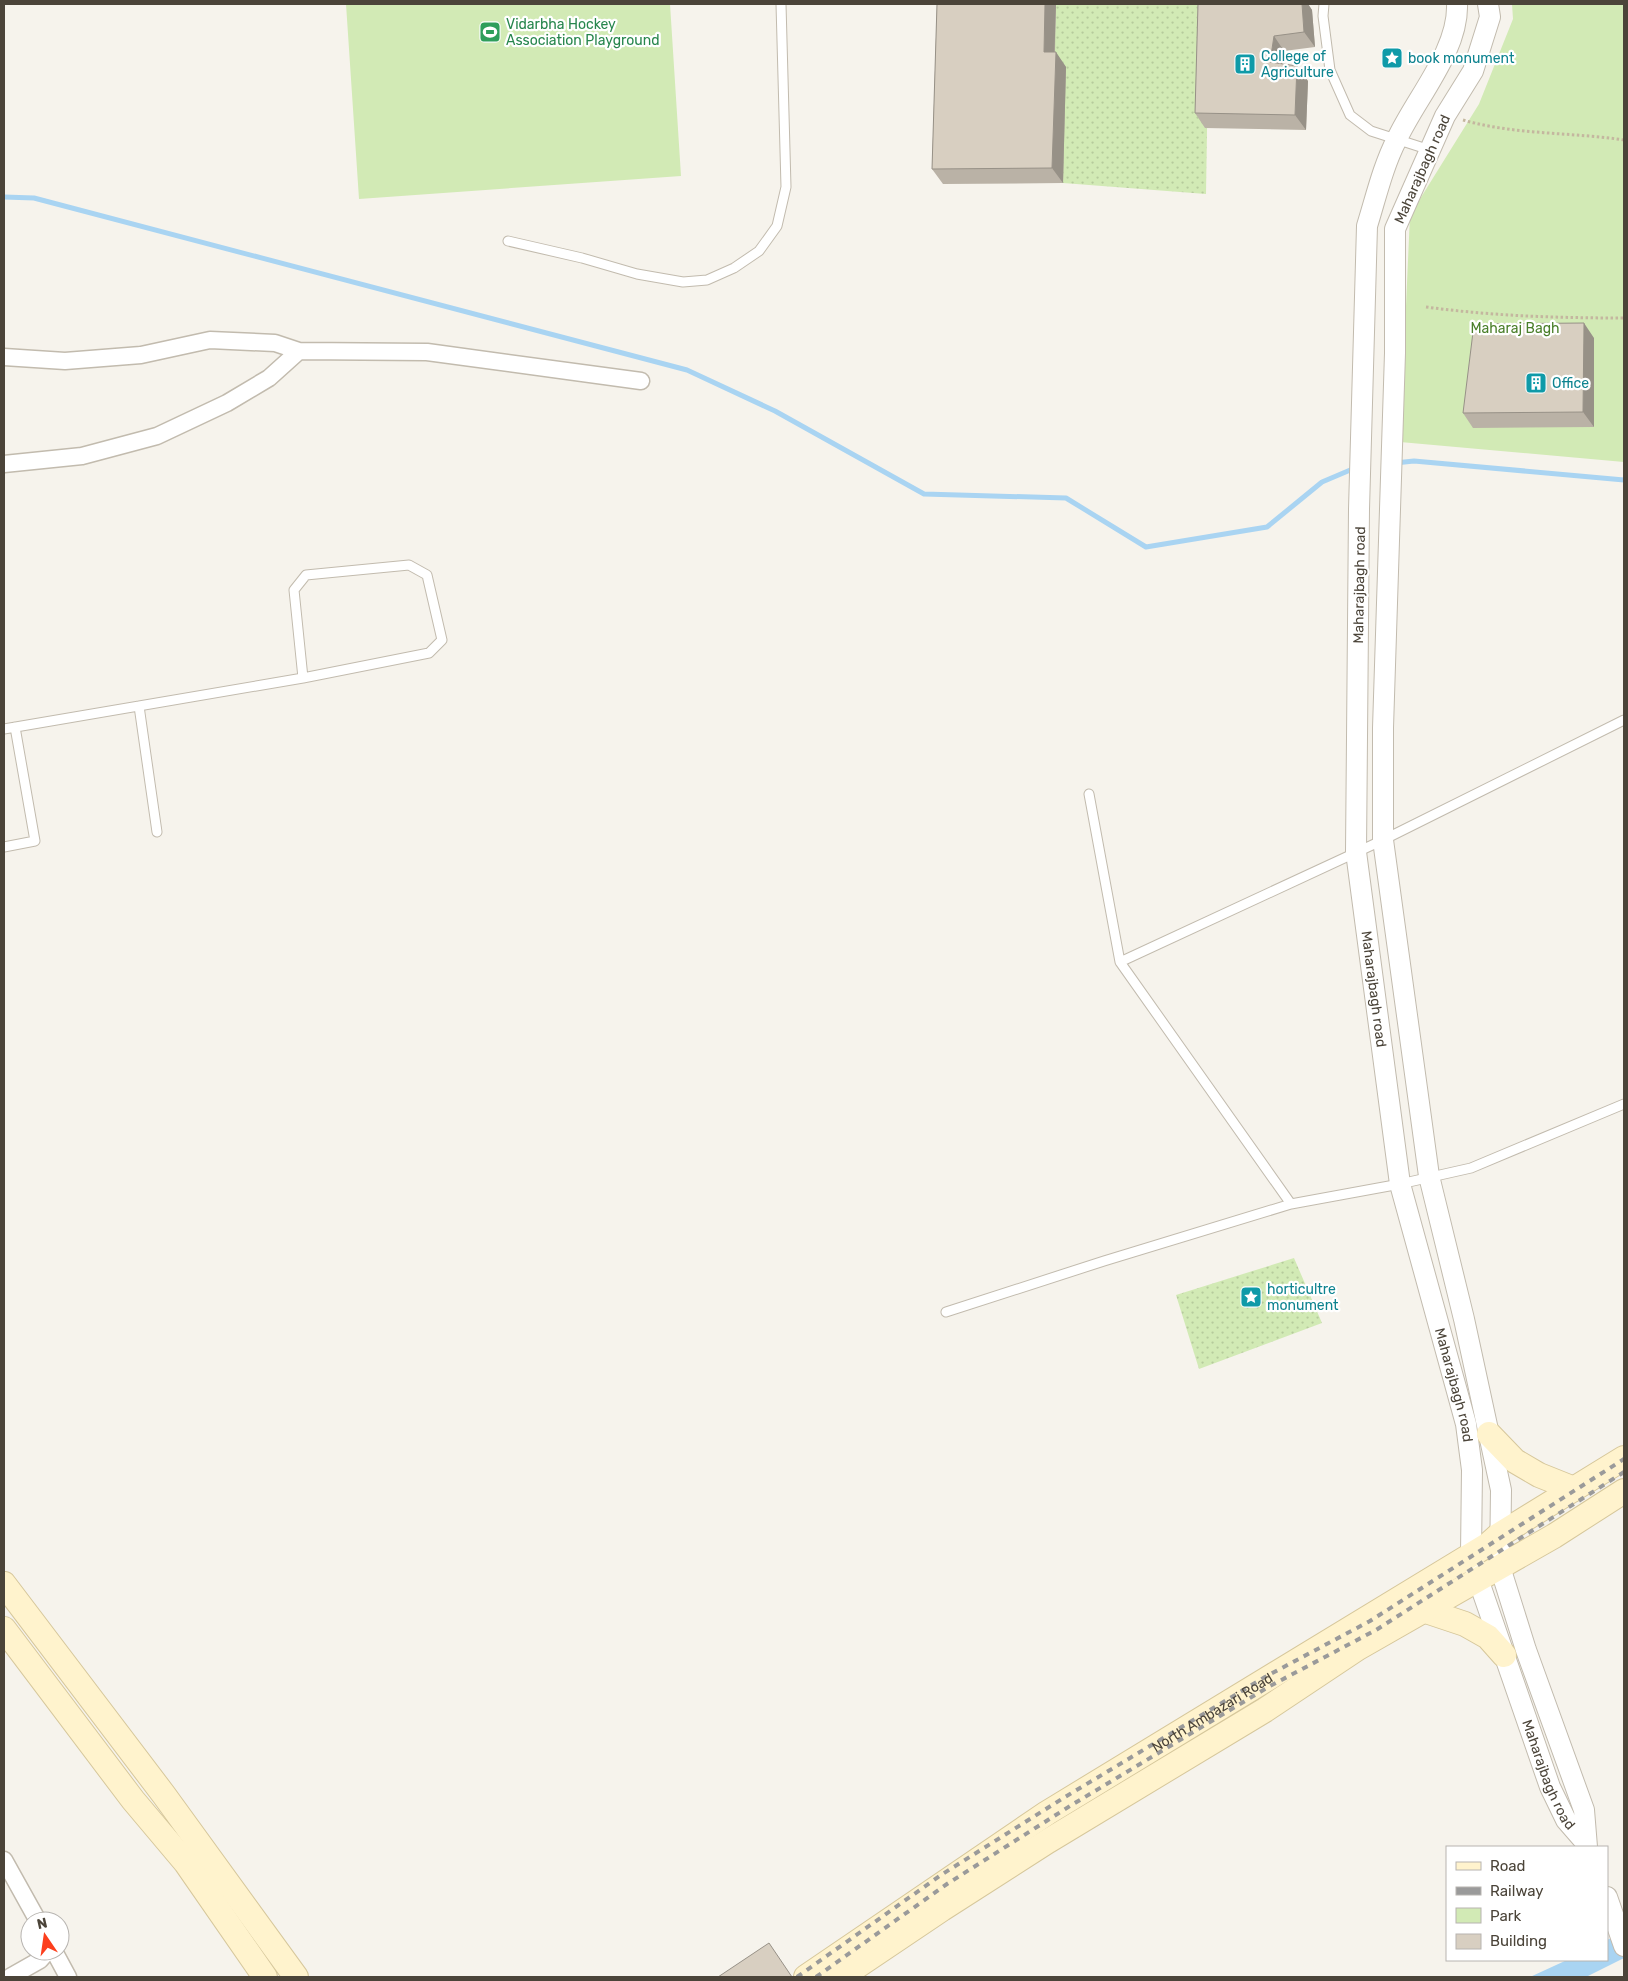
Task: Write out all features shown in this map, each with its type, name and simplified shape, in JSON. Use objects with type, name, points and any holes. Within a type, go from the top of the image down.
[{"type":"main road","points":[[1489,1434],[1515,1461],[1539,1475],[1574,1488]]},
{"type":"main road","name":"North Ambazari Road","points":[[806,1977],[1047,1813],[1471,1554],[1624,1458]]},
{"type":"main road","name":"North Ambazari Road","points":[[841,1977],[1048,1841],[1265,1710],[1358,1648],[1500,1568],[1624,1491]]},
{"type":"main road","points":[[4,1584],[164,1795],[296,1977]]},
{"type":"main road","points":[[1426,1611],[1465,1624],[1488,1637],[1504,1655]]},
{"type":"main road","points":[[4,1629],[133,1800],[186,1864],[265,1977]]},
{"type":"street","name":"Maharajbagh road","points":[[1457,4],[1458,18],[1441,62],[1397,139],[1380,183],[1367,226],[1359,510],[1356,852],[1400,1184],[1466,1424],[1472,1470],[1471,1554],[1550,1787],[1566,1820],[1587,1845]]},
{"type":"street","name":"Maharajbagh road","points":[[1488,4],[1490,17],[1473,72],[1445,116],[1396,229],[1383,728],[1383,840],[1429,1176],[1464,1319],[1501,1490],[1500,1568],[1526,1650],[1584,1810],[1587,1845]]},
{"type":"street","points":[[4,356],[65,360],[141,355],[210,340],[275,343],[299,352],[427,352],[641,381]]},
{"type":"street","points":[[4,464],[82,456],[157,436],[244,393],[269,378],[299,352]]},
{"type":"street","points":[[5,1866],[32,1911]]},
{"type":"street","points":[[1610,1905],[1624,1946]]},
{"type":"street","points":[[10,1977],[38,1961]]},
{"type":"street","points":[[59,1961],[68,1977]]},
{"type":"lane","points":[[508,241],[582,258],[637,274],[683,282],[707,280],[734,268],[759,251],[777,226],[786,187],[781,4]]},
{"type":"lane","points":[[1324,4],[1323,16],[1330,70],[1350,115],[1371,131],[1430,151]]},
{"type":"lane","points":[[4,729],[303,678],[429,653],[442,640],[427,575],[409,565],[306,575],[294,590],[303,678]]},
{"type":"lane","points":[[139,706],[156,832]]},
{"type":"lane","points":[[1120,962],[1383,840],[1624,720]]},
{"type":"lane","points":[[4,847],[35,841],[15,728]]},
{"type":"lane","points":[[1089,794],[1120,962],[1290,1204]]},
{"type":"lane","points":[[946,1312],[1290,1204],[1400,1184],[1470,1168],[1624,1104]]},
{"type":"path","points":[[1445,116],[1489,128],[1624,140]]},
{"type":"path","points":[[1426,307],[1468,312],[1565,318],[1624,318]]},
{"type":"green space","points":[[346,4],[670,4],[681,176],[359,199]]},
{"type":"green space","points":[[1056,4],[1209,4],[1206,194],[1063,183],[1054,67]]},
{"type":"green space","name":"Maharaj Bagh","points":[[1512,4],[1624,4],[1624,462],[1400,442],[1410,215],[1479,104],[1513,19]]},
{"type":"green space","points":[[1294,1258],[1322,1323],[1199,1369],[1176,1295]]},
{"type":"water","points":[[1624,1932],[1624,1958],[1586,1977],[1530,1977],[1565,1961],[1608,1961],[1608,1940]]},
{"type":"building","points":[[937,4],[1045,4],[1044,52],[1056,52],[1052,168],[932,169]]},
{"type":"building","name":"College of Agriculture","points":[[1198,4],[1302,4],[1304,32],[1274,36],[1270,62],[1297,66],[1295,115],[1195,113]]},
{"type":"building","name":"Office","points":[[1584,323],[1583,412],[1463,413],[1474,324]]},
{"type":"building","points":[[769,1943],[792,1977],[718,1977]]},
{"type":"waterway","points":[[4,197],[34,198],[687,370],[775,411],[924,494],[1066,498],[1146,547],[1267,527],[1322,482],[1355,468]]},
{"type":"waterway","points":[[1395,463],[1414,461],[1624,480]]},
{"type":"railway","points":[[797,1977],[941,1875],[1065,1797],[1265,1677],[1370,1621],[1624,1459]]},
{"type":"railway","points":[[816,1977],[947,1884],[1070,1806],[1270,1686],[1376,1630],[1624,1472]]},
{"type":"place","name":"Vidarbha Hockey Association Playground","points":[[490,32]]},
{"type":"place","name":"book monument","points":[[1392,58]]},
{"type":"place","name":"College of Agriculture","points":[[1245,64]]},
{"type":"place","name":"Office","points":[[1536,383]]},
{"type":"place","name":"horticultre monument","points":[[1251,1297]]}]
